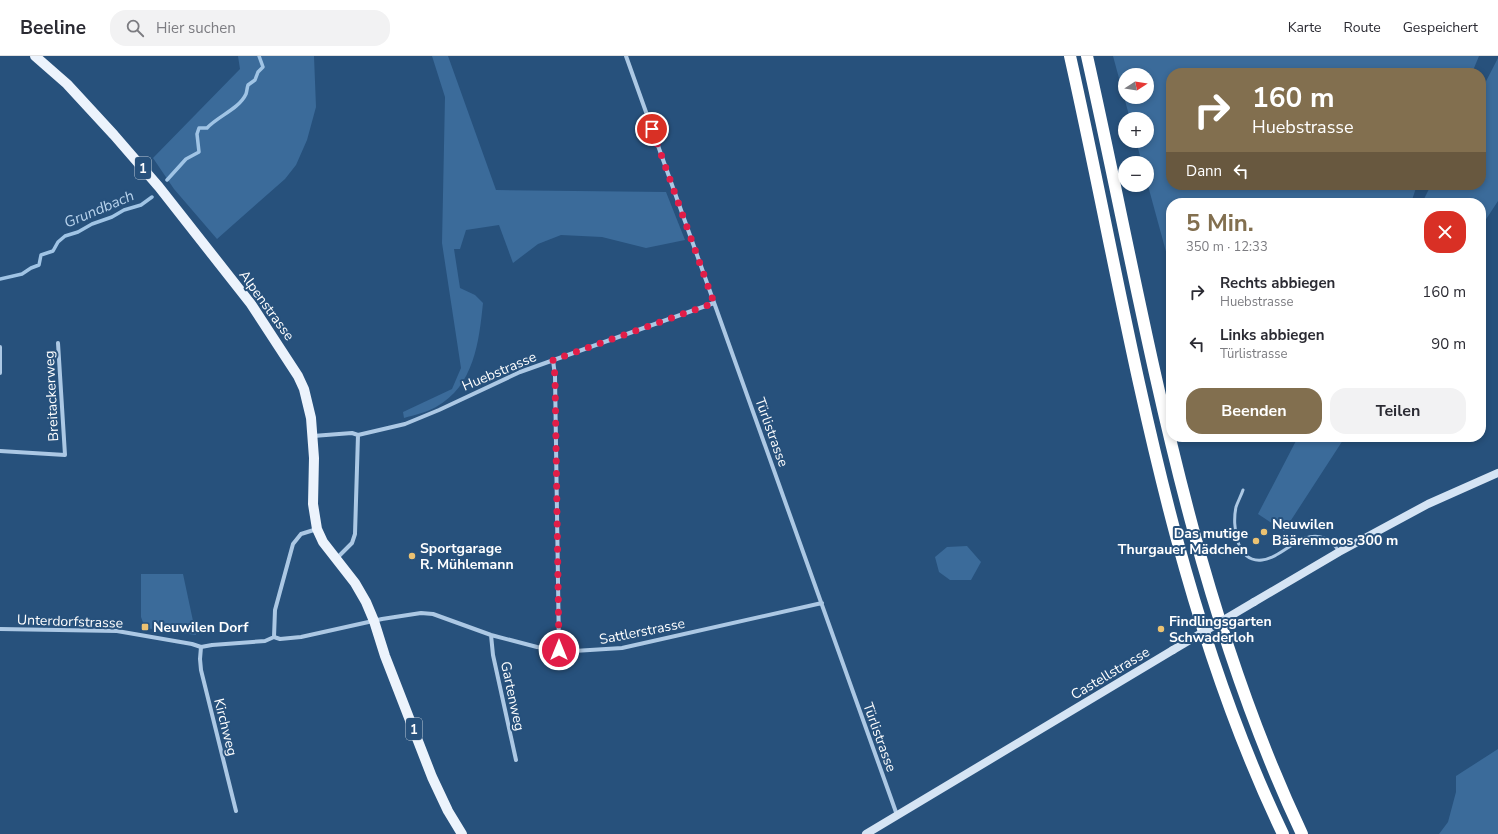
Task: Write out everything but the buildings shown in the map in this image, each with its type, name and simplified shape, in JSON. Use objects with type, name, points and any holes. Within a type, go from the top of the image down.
[{"type":"highway","points":[[1070,56],[1142,397],[1182,555],[1223,685],[1254,767],[1283,834]]},
{"type":"highway","points":[[1088,56],[1153,367],[1166,422]]},
{"type":"highway","points":[[1171,442],[1197,546],[1216,611],[1242,688],[1272,766],[1302,834]]},
{"type":"main road","name":"Alpenstrasse","points":[[35,56],[67,84],[114,135],[177,210],[255,310],[298,376],[308,404],[313,436],[313,504],[317,529],[323,542],[360,591],[374,621]]},
{"type":"main road","name":"1","points":[[374,621],[385,656],[432,777],[445,806],[462,834]]},
{"type":"street","name":"Türlistrasse","points":[[626,56],[897,815]]},
{"type":"street","name":"Huebstrasse","points":[[313,436],[352,433],[358,435],[405,424],[440,410],[502,379],[714,303]]},
{"type":"street","name":"Breitackerweg","points":[[0,451],[65,455],[58,343]]},
{"type":"street","points":[[0,347],[0,373]]},
{"type":"street","points":[[553,360],[555,376],[559,650]]},
{"type":"street","points":[[336,558],[350,546],[355,534],[358,435]]},
{"type":"street","name":"Castellstrasse","points":[[866,834],[1339,552],[1428,504],[1498,473]]},
{"type":"street","points":[[274,637],[275,610],[293,544],[296,538],[301,534],[317,529]]},
{"type":"street","name":"Sattlerstrasse","points":[[374,621],[404,615],[428,614],[519,643],[559,650],[591,651],[622,648],[822,603]]},
{"type":"street","name":"Unterdorfstrasse","points":[[0,630],[117,631],[202,647],[265,641],[274,637],[280,639],[301,637],[374,621]]},
{"type":"street","name":"Gartenweg","points":[[491,635],[493,656],[516,760]]},
{"type":"street","name":"Kirchweg","points":[[202,647],[200,659],[201,670],[236,811]]},
{"type":"lane","points":[[1243,490],[1236,506],[1235,529],[1240,546],[1248,557],[1256,560],[1265,560],[1301,540],[1314,536],[1320,536],[1332,542],[1339,552]]},
{"type":"shaded area","points":[[238,56],[314,56],[316,107],[307,140],[296,165],[285,179],[217,239],[174,189],[153,158],[240,69]]},
{"type":"shaded area","points":[[432,56],[448,56],[496,190],[666,192],[685,240],[646,248],[602,237],[561,235],[538,244],[513,263],[499,225],[466,230],[460,249],[454,249],[460,288],[475,295],[483,303],[479,333],[472,362],[467,375],[449,398],[432,409],[404,418],[403,412],[452,389],[461,368],[442,243],[445,97]]},
{"type":"shaded area","points":[[1113,56],[1479,56],[1474,68],[1166,68],[1166,190],[1415,190],[1413,198],[1166,198],[1166,252],[1150,192],[1154,192],[1154,156],[1140,156],[1138,148],[1154,148],[1154,112],[1128,112],[1126,104],[1154,104],[1154,68],[1118,68],[1118,75]]},
{"type":"shaded area","points":[[1498,58],[1498,201],[1486,219],[1486,198],[1424,198],[1428,190],[1486,190],[1486,81]]},
{"type":"shaded area","points":[[1295,442],[1342,442],[1284,531],[1258,514]]},
{"type":"shaded area","points":[[967,546],[981,562],[971,580],[950,580],[939,572],[935,557],[947,547]]},
{"type":"shaded area","points":[[141,574],[183,574],[196,635],[145,628],[141,617]]},
{"type":"shaded area","points":[[1498,749],[1498,834],[1439,834],[1448,822],[1456,792],[1456,776]]},
{"type":"waterway","name":"Grundbach","points":[[167,180],[186,159],[199,152],[197,134],[199,128],[207,128],[243,99],[248,85],[255,80],[258,72],[263,67],[259,56]]},
{"type":"waterway","name":"Grundbach","points":[[0,279],[22,274],[39,265],[41,255],[53,251],[58,242],[65,236],[78,232],[124,210],[141,205],[152,197]]},
{"type":"place","name":"Neuwilen Bäärenmoos 300 m","points":[[1264,532]]},
{"type":"place","name":"Das mutige Thurgauer Mädchen","points":[[1256,541]]},
{"type":"place","name":"Sportgarage R. Mühlemann","points":[[412,556]]},
{"type":"place","name":"Neuwilen Dorf","points":[[145,627]]},
{"type":"place","name":"Findlingsgarten Schwaderloh","points":[[1161,629]]},
{"type":"route","points":[[559,650],[555,376],[553,360],[714,303],[652,129]]}]
